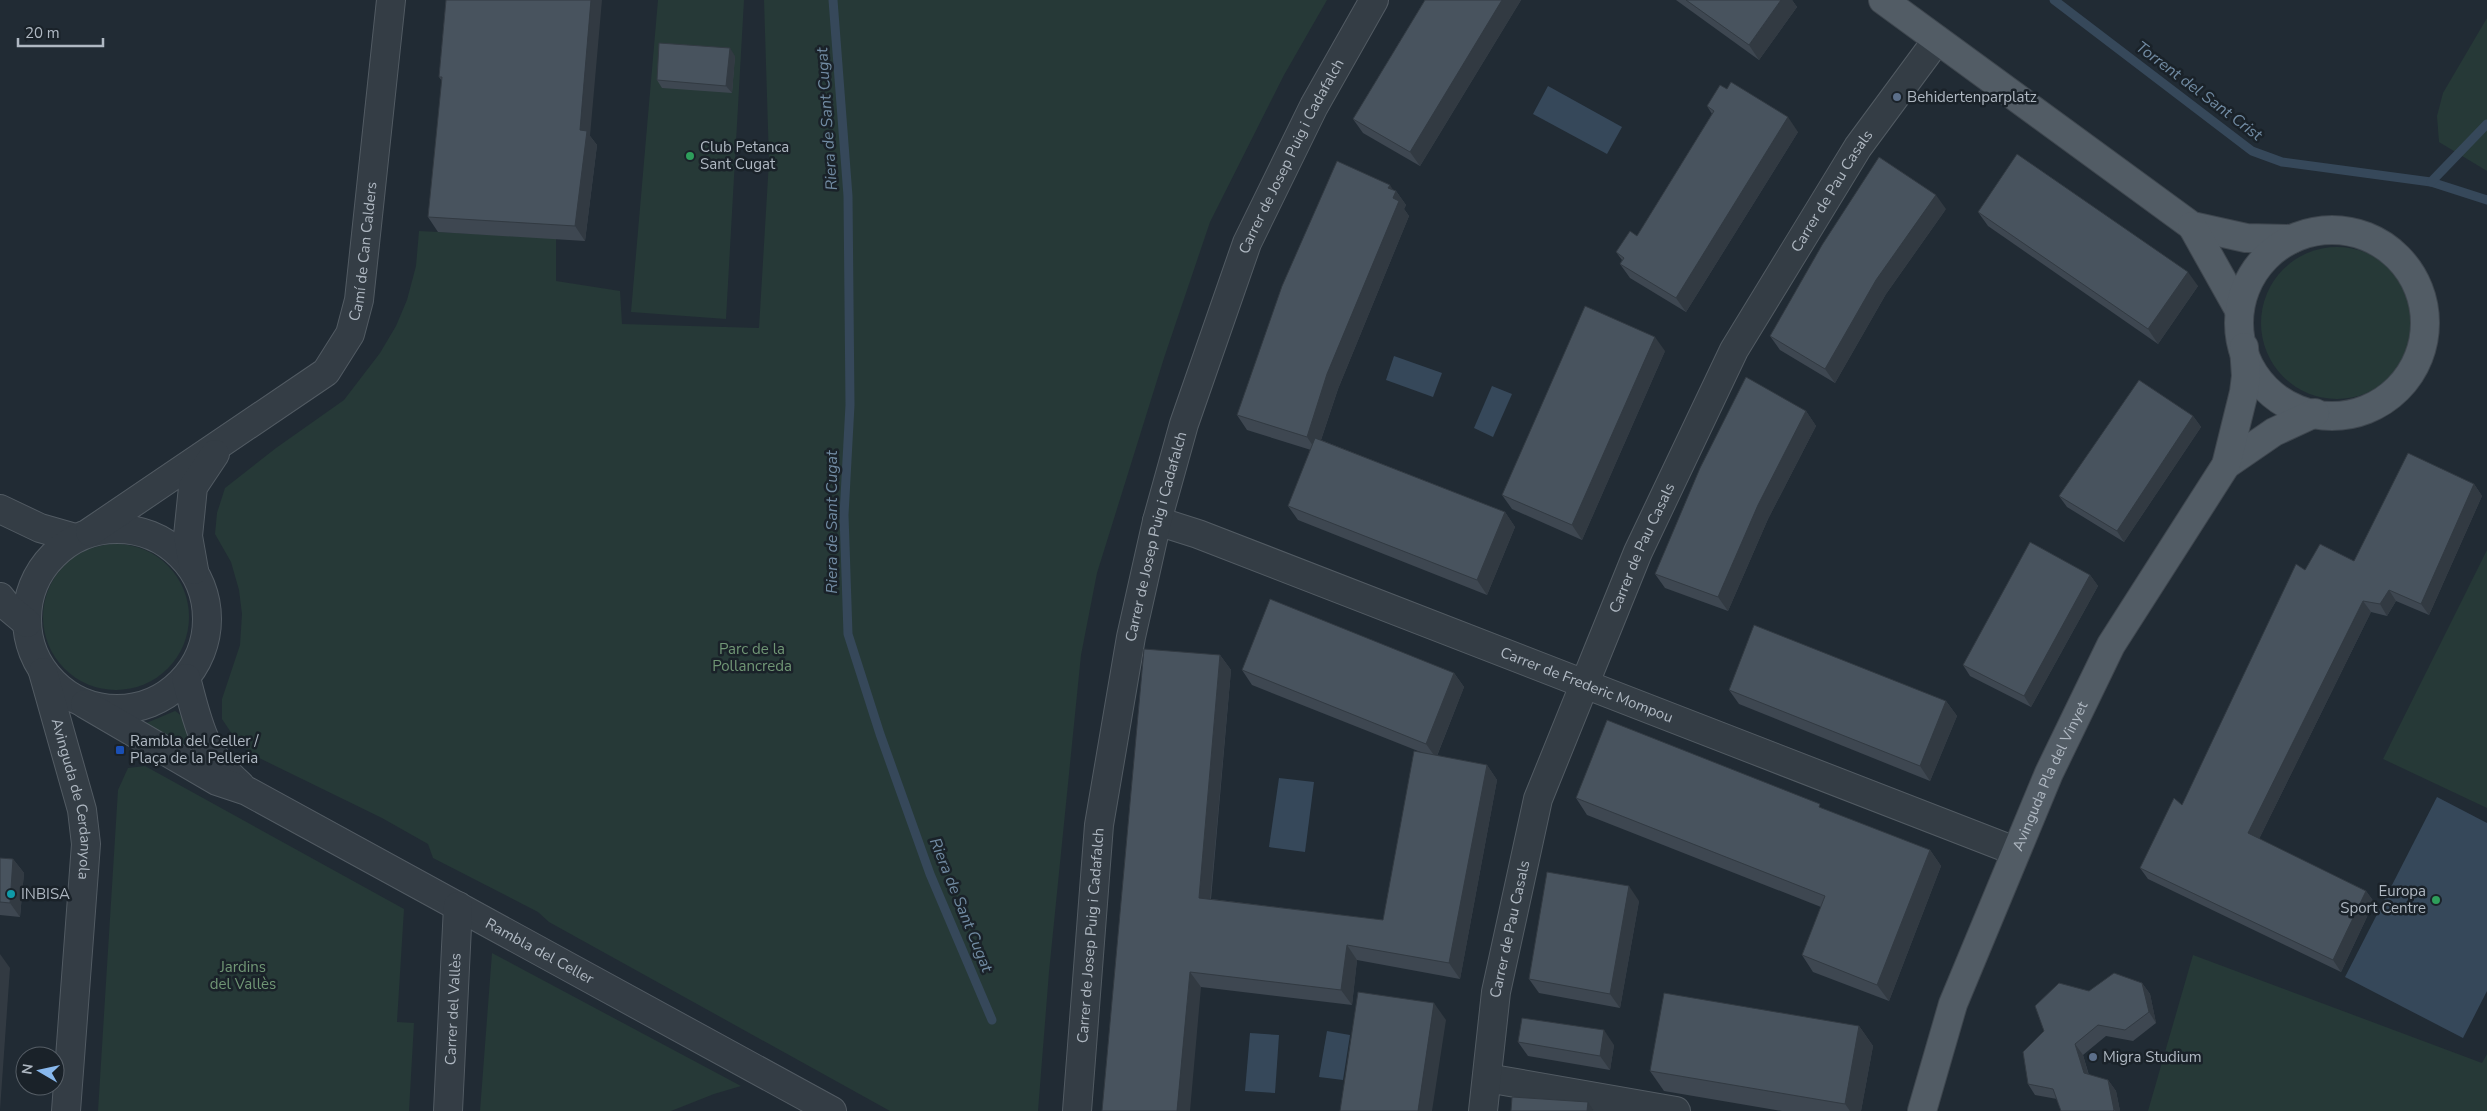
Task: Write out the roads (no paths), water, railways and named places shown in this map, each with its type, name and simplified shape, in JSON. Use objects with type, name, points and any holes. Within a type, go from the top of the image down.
[{"type":"main road","points":[[1883,0],[2192,226],[2246,238],[2292,239],[2322,232],[2336,231],[2361,235],[2385,246],[2404,263],[2418,284],[2426,310],[2426,335],[2419,360],[2406,382],[2387,399],[2364,411],[2339,416],[2314,414],[2273,396],[2255,377],[2244,347],[2239,310],[2244,288],[2254,270],[2272,250],[2292,239]]},
{"type":"main road","points":[[2192,226],[2239,310]]},
{"type":"main road","name":"Avinguda Pla del Vinyet","points":[[1922,1111],[1953,1004],[2015,851],[2050,773],[2111,644],[2226,465],[2244,392],[2246,376],[2244,347]]},
{"type":"main road","name":"Avinguda Pla del Vinyet","points":[[2226,465],[2274,432],[2314,414]]},
{"type":"street","name":"Camí de Can Calders","points":[[43,670],[31,648],[27,623],[28,603],[34,584],[44,566],[57,551],[326,372],[350,334],[359,300],[368,228],[391,0]]},
{"type":"street","name":"Carrer de Josep Puig i Cadafalch","points":[[1077,1111],[1099,825],[1131,637],[1158,521],[1184,424],[1247,243],[1314,106],[1374,0]]},
{"type":"street","name":"Carrer de Pau Casals","points":[[1483,1111],[1496,992],[1538,799],[1638,552],[1734,350],[1858,147],[1937,40]]},
{"type":"street","name":"Camí de Can Calders","points":[[194,570],[188,536],[193,487],[223,442]]},
{"type":"street","points":[[0,509],[40,528],[82,535],[119,528],[148,533],[174,548],[194,570],[206,596],[208,625],[201,654],[186,678],[165,696],[139,707],[112,710],[85,704]]},
{"type":"street","name":"Carrer de Frederic Mompou","points":[[1158,521],[1198,534],[2015,851]]},
{"type":"street","points":[[0,597],[27,623]]},
{"type":"street","name":"Rambla del Celler","points":[[43,670],[61,690],[217,781],[247,791],[832,1111]]},
{"type":"street","name":"Avinguda de Cerdanyola","points":[[43,670],[82,810],[86,844],[66,1111]]},
{"type":"street","name":"Rambla del Celler","points":[[186,678],[203,739],[223,770],[247,791]]},
{"type":"street","name":"Carrer del Vallès","points":[[448,1111],[458,906]]},
{"type":"street","points":[[1486,1078],[1676,1111]]},
{"type":"water","points":[[1548,86],[1622,127],[1607,154],[1533,114]]},
{"type":"water","points":[[1394,356],[1442,373],[1433,397],[1386,380]]},
{"type":"water","points":[[1492,386],[1512,394],[1493,437],[1474,428]]},
{"type":"water","points":[[1279,778],[1314,782],[1305,852],[1269,847]]},
{"type":"water","name":"Europa Sport Centre","points":[[2437,797],[2487,823],[2487,991],[2463,1038],[2345,977]]},
{"type":"water","points":[[1327,1031],[1350,1035],[1343,1080],[1319,1077]]},
{"type":"water","points":[[1250,1033],[1279,1035],[1275,1093],[1245,1091]]},
{"type":"waterway","name":"Riera de Sant Cugat","points":[[833,0],[848,196],[850,405],[844,515],[848,634],[880,734],[930,874],[992,1020]]},
{"type":"waterway","name":"Torrent del Sant Crist","points":[[2054,0],[2252,151],[2282,162],[2431,182],[2487,200]]},
{"type":"waterway","points":[[2431,182],[2487,124]]},
{"type":"place","name":"Behidertenparplatz","points":[[1897,97]]},
{"type":"place","name":"Club Petanca Sant Cugat","points":[[690,156]]},
{"type":"place","name":"Rambla del Celler / Plaça de la Pelleria","points":[[120,750]]},
{"type":"place","name":"INBISA","points":[[11,894]]},
{"type":"place","name":"Europa Sport Centre","points":[[2436,900]]},
{"type":"place","name":"Migra Studium","points":[[2093,1057]]},
{"type":"park label","name":"Parc de la Pollancreda","points":[[752,658]]},
{"type":"park label","name":"Jardins del Vallès","points":[[243,976]]}]
